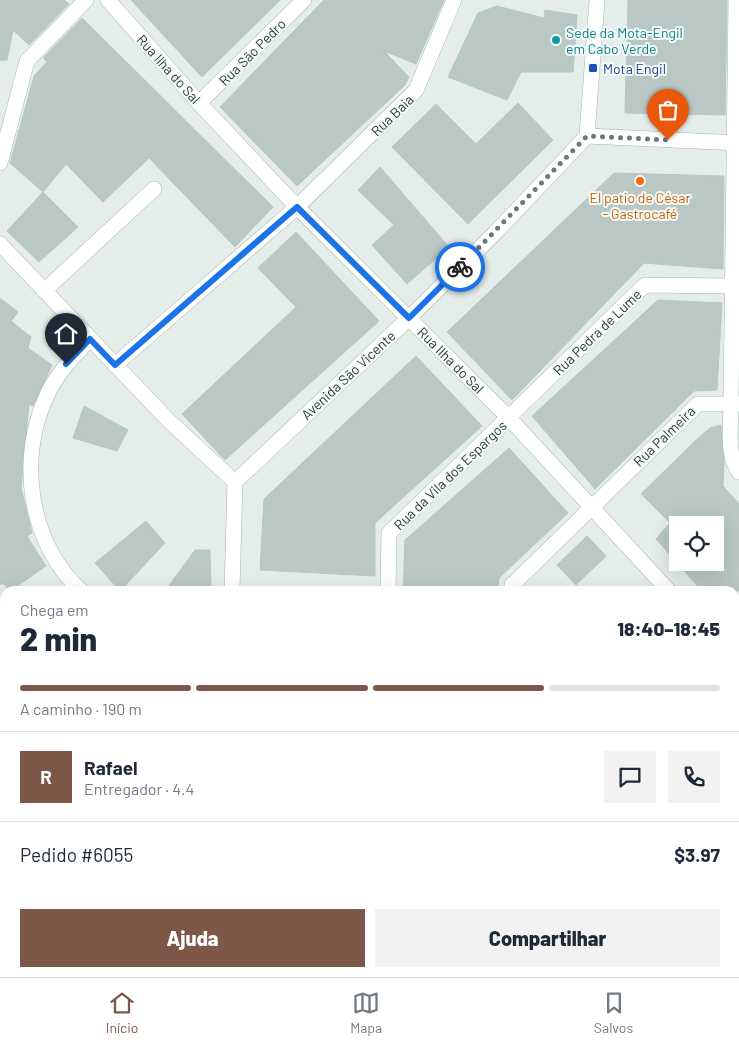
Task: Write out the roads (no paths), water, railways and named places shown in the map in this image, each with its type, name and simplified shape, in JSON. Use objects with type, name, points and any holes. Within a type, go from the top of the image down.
[{"type":"street","points":[[0,163],[27,60],[86,0]]},
{"type":"street","name":"Rua Ilha do Sal","points":[[108,0],[199,103],[297,207],[509,418],[664,586]]},
{"type":"street","name":"Rua São Pedro","points":[[199,103],[304,0]]},
{"type":"street","name":"Rua Baia","points":[[115,365],[297,207],[416,90],[454,0]]},
{"type":"street","points":[[597,0],[587,136],[736,143]]},
{"type":"street","points":[[736,0],[736,143],[731,286],[735,404],[732,450],[734,464],[739,472]]},
{"type":"street","name":"Avenida São Vicente","points":[[235,482],[409,318],[587,136]]},
{"type":"street","points":[[44,291],[154,189]]},
{"type":"street","points":[[0,244],[168,420],[235,482],[232,586]]},
{"type":"street","name":"Rua Pedra de Lume","points":[[509,418],[646,285],[731,286]]},
{"type":"street","points":[[77,586],[53,556],[39,525],[31,492],[30,458],[36,424],[48,393],[66,364],[90,339]]},
{"type":"street","name":"Rua Palmeira","points":[[512,586],[698,404],[735,404]]},
{"type":"street","name":"Rua da Vila dos Espargos","points":[[388,586],[389,533],[509,418]]},
{"type":"place","name":"Sede da Mota-Engil em Cabo Verde","points":[[556,40]]},
{"type":"place","name":"Mota Engil","points":[[593,68]]},
{"type":"place","name":"El patio de César - Gastrocafé","points":[[640,181]]}]
